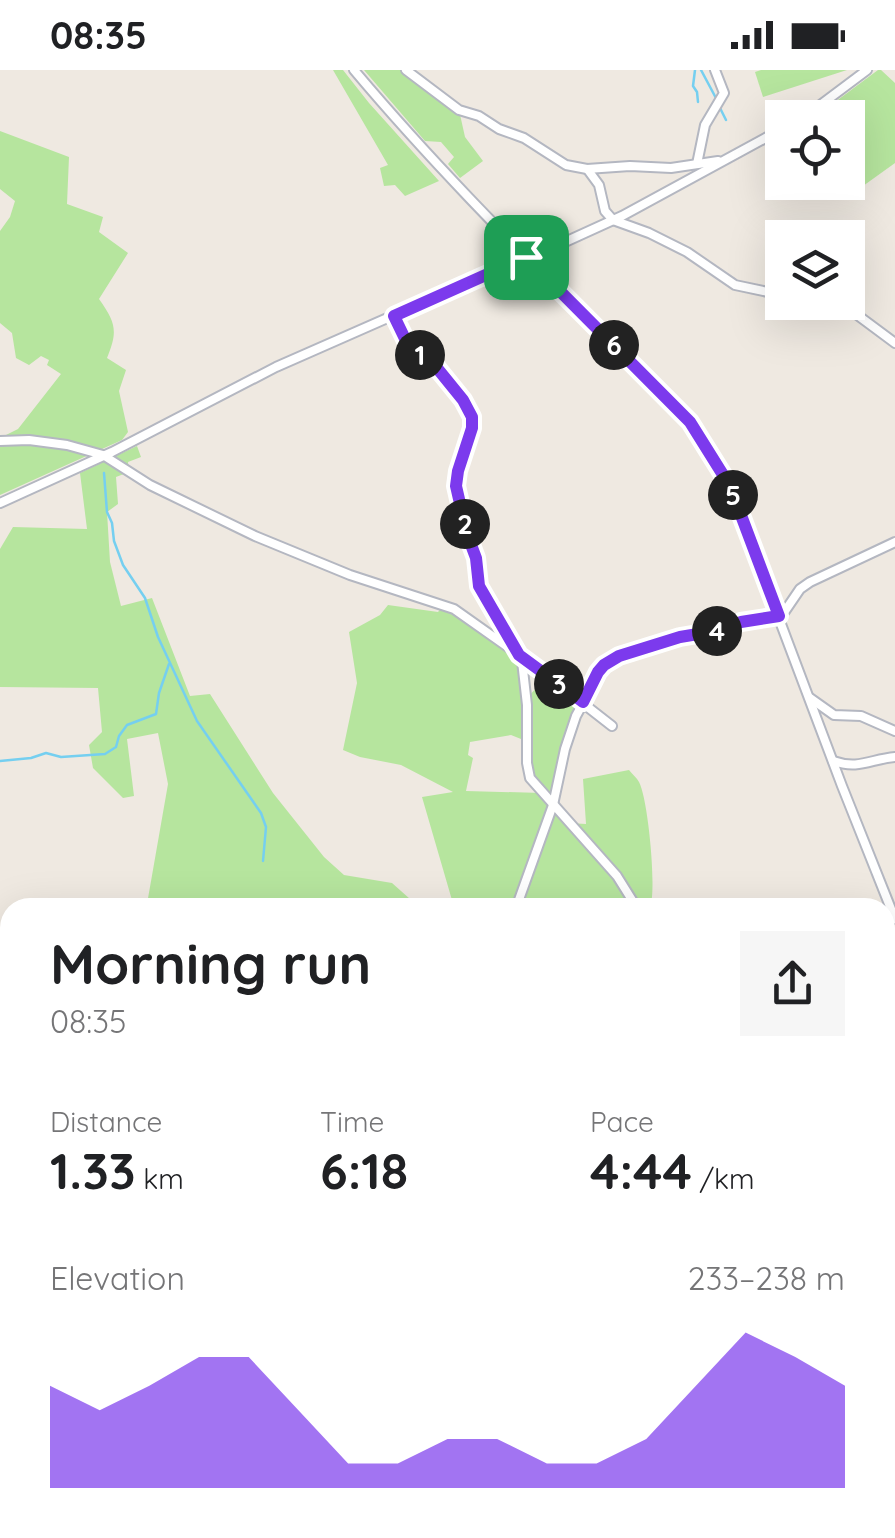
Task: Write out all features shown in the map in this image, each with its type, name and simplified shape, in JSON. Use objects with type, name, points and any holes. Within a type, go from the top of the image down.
[{"type":"street","points":[[354,70],[392,116],[526,257],[690,422],[730,486],[887,898]]},
{"type":"street","points":[[406,70],[459,110],[524,138],[566,165],[588,169],[671,168],[726,160]]},
{"type":"street","points":[[697,164],[705,125],[724,92],[715,70]]},
{"type":"street","points":[[827,100],[866,70]]},
{"type":"street","points":[[0,503],[103,456],[276,367],[614,220],[765,138]]},
{"type":"street","points":[[588,169],[599,186],[608,216],[686,252],[724,280],[765,291]]},
{"type":"street","points":[[394,316],[408,345],[437,368],[472,417],[456,478],[459,503],[476,558],[479,586],[519,655],[524,671],[530,778],[631,898]]},
{"type":"street","points":[[864,320],[895,343]]},
{"type":"street","points":[[0,441],[67,444],[103,456],[150,485],[255,536],[350,575],[454,608],[612,726]]},
{"type":"street","points":[[520,898],[553,805],[565,749],[583,702],[604,665],[619,656],[680,637],[779,616],[800,588],[895,542]]},
{"type":"street","points":[[810,698],[834,715],[861,716],[895,732]]},
{"type":"street","points":[[833,761],[862,765],[895,757]]},
{"type":"green space","points":[[333,70],[343,70],[439,181],[405,196],[395,185],[384,186],[380,168],[388,165]]},
{"type":"green space","points":[[364,70],[406,70],[459,110],[465,137],[483,161],[460,178],[448,164],[454,157],[441,142],[425,141]]},
{"type":"green space","points":[[847,70],[763,97],[755,72]]},
{"type":"green space","points":[[878,70],[895,83],[895,163],[865,185],[865,100],[838,100]]},
{"type":"green space","points":[[0,131],[69,157],[67,204],[103,217],[99,232],[128,253],[99,299],[114,327],[107,358],[126,370],[119,391],[128,432],[122,440],[0,495],[0,438],[18,429],[61,374],[41,356],[29,365],[16,358],[12,333],[0,323],[0,231],[15,201],[0,189]]},
{"type":"green space","points":[[137,446],[141,457],[128,462],[129,472],[116,477],[118,504],[107,512],[110,562],[121,606],[152,598],[190,696],[210,694],[273,793],[324,857],[344,875],[392,883],[409,898],[148,898],[168,784],[158,733],[127,739],[134,796],[123,798],[93,768],[89,745],[102,732],[98,688],[0,687],[0,549],[13,527],[87,529],[80,473]]},
{"type":"green space","points":[[388,605],[438,612],[444,605],[519,655],[528,697],[548,675],[583,702],[553,804],[569,823],[586,824],[583,779],[629,770],[639,782],[646,806],[652,898],[451,898],[422,797],[453,792],[401,765],[343,750],[357,683],[349,632],[380,615]],"holes":[[[511,735],[526,741],[530,778],[542,793],[466,791],[473,758],[468,755],[470,742]]]},
{"type":"waterway","points":[[695,70],[693,86],[698,102]]},
{"type":"waterway","points":[[701,70],[717,100]]},
{"type":"waterway","points":[[720,108],[726,120]]},
{"type":"waterway","points":[[104,473],[107,512],[123,565],[145,598],[158,637],[197,721],[261,813],[266,827],[263,861]]},
{"type":"waterway","points":[[0,761],[46,753],[61,757],[105,754],[116,747],[127,725],[156,714],[169,664]]},
{"type":"route","points":[[526,257],[690,422],[730,486],[779,616],[680,637],[619,656],[598,672],[583,702],[519,655],[479,586],[476,558],[456,486],[472,417],[437,368],[408,345],[394,316],[526,257]]}]
